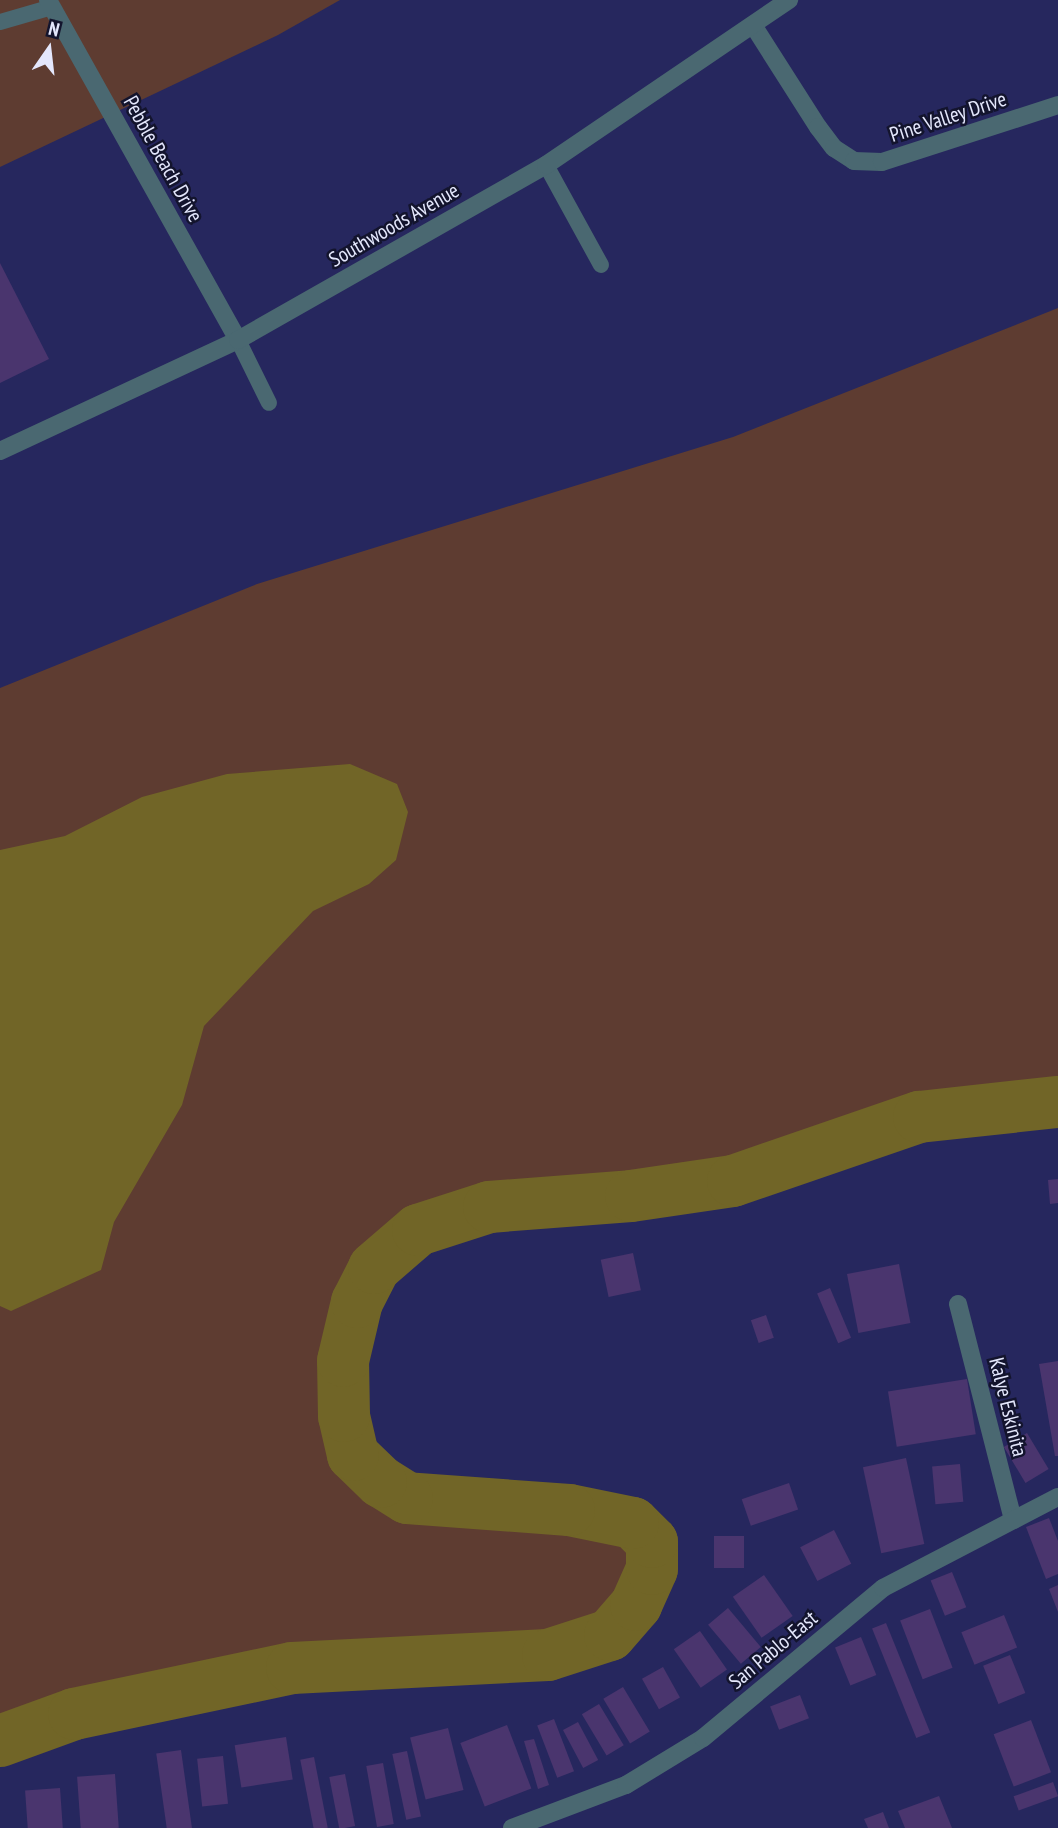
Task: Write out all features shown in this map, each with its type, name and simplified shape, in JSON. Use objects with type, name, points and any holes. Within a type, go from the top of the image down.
[{"type":"street","name":"Southwoods Avenue","points":[[0,451],[238,340],[546,165],[789,0]]},
{"type":"street","name":"Pebble Beach Drive","points":[[50,3],[238,340]]},
{"type":"street","name":"Pine Valley Drive","points":[[753,25],[818,127],[834,148],[854,161],[882,162],[1058,105]]},
{"type":"street","name":"Kalye Eskinita","points":[[958,1304],[1013,1520]]},
{"type":"street","name":"San Pablo-East","points":[[512,1828],[626,1785],[704,1738],[883,1588],[1058,1497]]},
{"type":"lane","points":[[0,22],[50,3]]},
{"type":"lane","points":[[546,165],[601,265]]},
{"type":"lane","points":[[238,340],[269,403]]},
{"type":"shaded area","points":[[0,0],[340,0],[278,35],[0,167]]},
{"type":"shaded area","points":[[1058,308],[1058,1102],[919,1117],[733,1181],[631,1196],[489,1207],[418,1230],[374,1268],[357,1302],[343,1361],[344,1416],[353,1455],[381,1482],[407,1498],[569,1510],[633,1523],[652,1542],[652,1569],[636,1605],[610,1635],[548,1655],[292,1668],[74,1714],[0,1741],[0,688],[257,584],[733,437]]},
{"type":"shaded area","points":[[350,764],[397,784],[408,812],[396,860],[369,884],[313,911],[204,1026],[182,1105],[114,1222],[101,1270],[11,1311],[0,1306],[0,850],[65,836],[142,797],[227,774]]},
{"type":"building","points":[[0,263],[49,359],[0,383]]},
{"type":"building","points":[[1058,1179],[1058,1203],[1050,1204],[1048,1180]]},
{"type":"building","points":[[633,1253],[641,1290],[609,1297],[601,1260]]},
{"type":"building","points":[[899,1264],[910,1323],[858,1333],[847,1274]]},
{"type":"building","points":[[830,1288],[851,1338],[838,1343],[817,1293]]},
{"type":"building","points":[[766,1315],[774,1338],[759,1343],[751,1320]]},
{"type":"building","points":[[1058,1361],[1058,1456],[1055,1456],[1039,1364]]},
{"type":"building","points":[[967,1379],[976,1434],[897,1447],[888,1392]]},
{"type":"building","points":[[1027,1433],[1049,1469],[1025,1483],[1004,1447]]},
{"type":"building","points":[[906,1458],[924,1544],[881,1553],[863,1467]]},
{"type":"building","points":[[960,1464],[963,1502],[935,1504],[932,1466]]},
{"type":"building","points":[[789,1483],[798,1509],[751,1526],[742,1499]]},
{"type":"building","points":[[1049,1518],[1058,1541],[1058,1574],[1046,1579],[1026,1527]]},
{"type":"building","points":[[834,1530],[851,1564],[817,1581],[800,1547]]},
{"type":"building","points":[[714,1536],[744,1536],[744,1568],[714,1568]]},
{"type":"building","points":[[952,1572],[966,1607],[945,1616],[931,1581]]},
{"type":"building","points":[[764,1575],[793,1616],[762,1638],[733,1597]]},
{"type":"building","points":[[1058,1585],[1058,1612],[1049,1589]]},
{"type":"building","points":[[728,1608],[761,1647],[741,1664],[708,1625]]},
{"type":"building","points":[[930,1609],[953,1668],[923,1679],[900,1620]]},
{"type":"building","points":[[1004,1615],[1017,1647],[974,1665],[961,1632]]},
{"type":"building","points":[[886,1623],[930,1732],[916,1738],[872,1629]]},
{"type":"building","points":[[700,1631],[727,1670],[701,1688],[674,1649]]},
{"type":"building","points":[[861,1637],[876,1675],[850,1686],[835,1647]]},
{"type":"building","points":[[1010,1655],[1025,1693],[998,1704],[983,1666]]},
{"type":"building","points":[[663,1667],[680,1698],[659,1709],[642,1679]]},
{"type":"building","points":[[623,1687],[650,1732],[630,1743],[603,1699]]},
{"type":"building","points":[[800,1695],[809,1718],[779,1730],[770,1706]]},
{"type":"building","points":[[599,1704],[624,1745],[607,1755],[582,1714]]},
{"type":"building","points":[[554,1719],[574,1771],[557,1778],[537,1725]]},
{"type":"building","points":[[1031,1720],[1051,1772],[1014,1787],[994,1734]]},
{"type":"building","points":[[578,1722],[598,1760],[583,1768],[563,1730]]},
{"type":"building","points":[[507,1725],[531,1788],[485,1806],[460,1743]]},
{"type":"building","points":[[448,1728],[463,1790],[426,1800],[410,1737]]},
{"type":"building","points":[[286,1737],[293,1779],[241,1788],[235,1745]]},
{"type":"building","points":[[534,1739],[549,1785],[538,1789],[524,1741]]},
{"type":"building","points":[[181,1750],[192,1828],[167,1828],[156,1753]]},
{"type":"building","points":[[407,1751],[421,1817],[406,1820],[392,1754]]},
{"type":"building","points":[[223,1756],[228,1804],[202,1806],[197,1759]]},
{"type":"building","points":[[314,1757],[328,1828],[314,1828],[300,1760]]},
{"type":"building","points":[[383,1763],[394,1824],[377,1827],[366,1766]]},
{"type":"building","points":[[115,1774],[119,1828],[81,1828],[77,1777]]},
{"type":"building","points":[[345,1774],[355,1826],[339,1828],[329,1777]]},
{"type":"building","points":[[1053,1782],[1058,1796],[1019,1810],[1014,1796]]},
{"type":"building","points":[[60,1788],[63,1828],[28,1828],[25,1790]]},
{"type":"building","points":[[939,1796],[952,1828],[905,1828],[898,1811]]},
{"type":"building","points":[[883,1812],[889,1828],[868,1828],[864,1819]]},
{"type":"waterway","points":[[0,1741],[74,1714],[292,1668],[548,1655],[610,1635],[636,1605],[652,1569],[652,1542],[633,1523],[569,1510],[407,1498],[381,1482],[353,1455],[344,1416],[343,1361],[357,1302],[374,1268],[418,1230],[489,1207],[631,1196],[733,1181],[919,1117],[1058,1102]]}]
